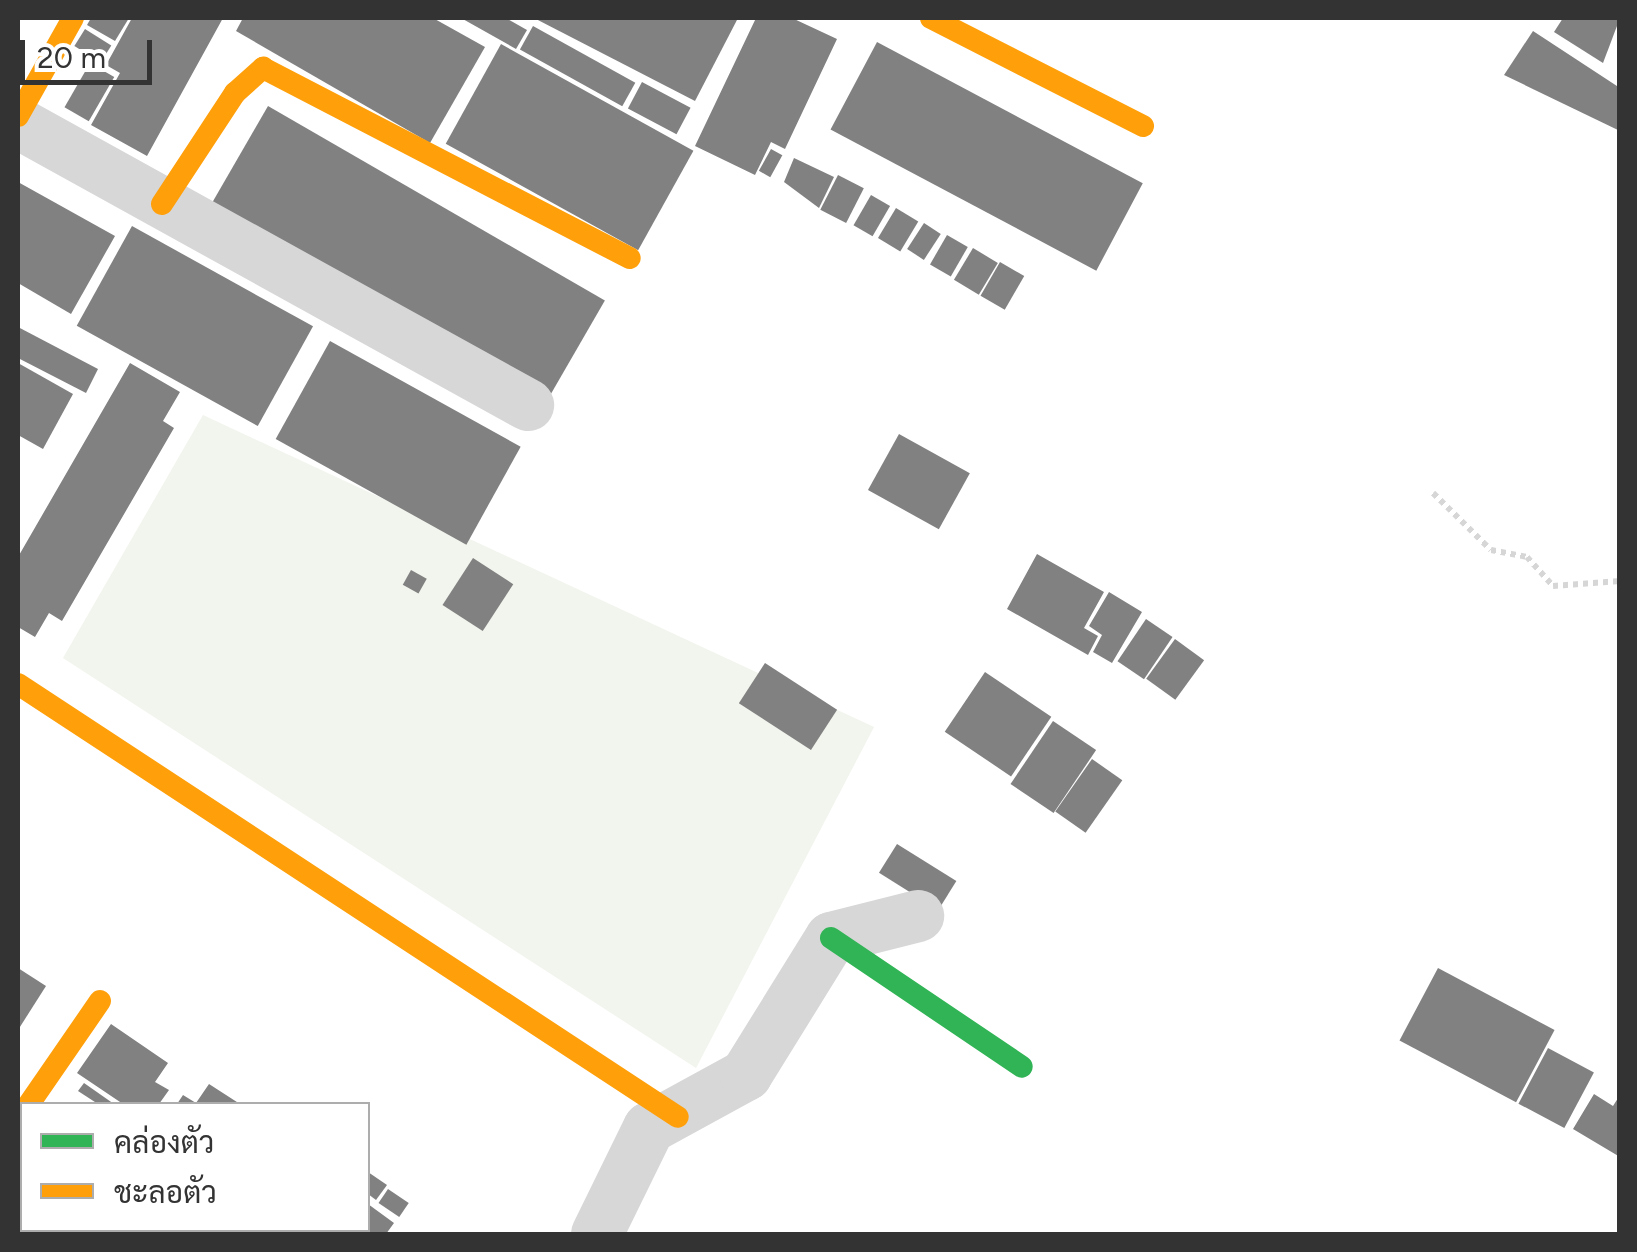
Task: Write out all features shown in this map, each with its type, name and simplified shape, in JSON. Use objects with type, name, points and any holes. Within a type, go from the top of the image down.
[{"type":"street","points":[[73,18],[18,120],[162,204],[528,405]]},
{"type":"street","points":[[931,18],[1143,126]]},
{"type":"street","points":[[162,204],[235,93],[263,68],[630,258]]},
{"type":"street","points":[[18,684],[678,1117]]},
{"type":"street","points":[[678,1117],[746,1075],[831,938],[918,916]]},
{"type":"street","points":[[831,938],[1022,1066]]},
{"type":"street","points":[[29,1102],[100,1000]]},
{"type":"street","points":[[597,1234],[650,1128],[666,1111],[678,1117]]},
{"type":"path","points":[[1433,493],[1491,550],[1527,557],[1552,586],[1620,581]]},
{"type":"shaded area","points":[[203,415],[874,727],[696,1068],[63,658]]},
{"type":"building","points":[[91,18],[129,18],[115,41],[87,25]]},
{"type":"building","points":[[132,18],[223,18],[147,156],[91,125],[120,73],[106,65]]},
{"type":"building","points":[[243,18],[433,18],[485,47],[430,143],[236,31]]},
{"type":"building","points":[[461,18],[506,18],[527,30],[516,49]]},
{"type":"building","points":[[534,18],[738,18],[695,101]]},
{"type":"building","points":[[756,18],[792,18],[837,39],[785,149],[771,142],[755,175],[695,146]]},
{"type":"building","points":[[1563,18],[1620,18],[1603,63],[1554,32]]},
{"type":"building","points":[[533,26],[635,83],[622,106],[520,50]]},
{"type":"building","points":[[85,29],[111,45],[101,62],[74,46]]},
{"type":"building","points":[[1533,31],[1620,88],[1620,131],[1504,75]]},
{"type":"building","points":[[877,42],[1143,183],[1096,271],[831,129]]},
{"type":"building","points":[[501,44],[693,151],[638,250],[446,144]]},
{"type":"building","points":[[90,63],[114,77],[89,121],[64,107]]},
{"type":"building","points":[[642,82],[691,108],[676,134],[628,108]]},
{"type":"building","points":[[268,106],[605,300],[546,402],[210,207]]},
{"type":"building","points":[[771,149],[782,155],[770,177],[759,171]]},
{"type":"building","points":[[794,158],[834,177],[819,208],[784,182]]},
{"type":"building","points":[[838,175],[864,188],[846,223],[820,210]]},
{"type":"building","points":[[18,182],[115,236],[71,314],[18,283]]},
{"type":"building","points":[[871,195],[890,206],[873,236],[854,225]]},
{"type":"building","points":[[896,208],[918,221],[900,251],[878,238]]},
{"type":"building","points":[[924,223],[941,234],[924,260],[907,249]]},
{"type":"building","points":[[132,226],[313,326],[258,426],[77,326]]},
{"type":"building","points":[[947,235],[968,247],[951,276],[930,264]]},
{"type":"building","points":[[973,248],[998,263],[979,295],[954,280]]},
{"type":"building","points":[[1000,262],[1024,276],[1005,310],[980,296]]},
{"type":"building","points":[[18,327],[98,369],[86,393],[18,358]]},
{"type":"building","points":[[330,341],[521,447],[466,545],[276,439]]},
{"type":"building","points":[[18,363],[73,394],[43,449],[18,435]]},
{"type":"building","points":[[130,363],[180,392],[163,421],[174,428],[62,621],[49,613],[35,637],[18,627],[18,557]]},
{"type":"building","points":[[899,434],[970,473],[939,529],[868,490]]},
{"type":"building","points":[[1037,554],[1104,592],[1084,628],[1098,636],[1088,655],[1007,609]]},
{"type":"building","points":[[473,558],[513,584],[483,631],[443,605]]},
{"type":"building","points":[[411,570],[427,579],[419,594],[403,585]]},
{"type":"building","points":[[1109,592],[1142,612],[1112,663],[1093,652],[1102,635],[1089,626]]},
{"type":"building","points":[[1146,619],[1173,637],[1144,679],[1117,661]]},
{"type":"building","points":[[1175,639],[1204,660],[1175,700],[1146,679]]},
{"type":"building","points":[[765,663],[837,710],[811,750],[739,703]]},
{"type":"building","points":[[985,672],[1051,717],[1011,776],[945,732]]},
{"type":"building","points":[[1053,721],[1096,750],[1054,813],[1011,784]]},
{"type":"building","points":[[1092,759],[1122,780],[1086,833],[1055,811]]},
{"type":"building","points":[[897,844],[956,881],[938,910],[879,873]]},
{"type":"building","points":[[18,968],[46,986],[18,1030]]},
{"type":"building","points":[[1438,968],[1555,1030],[1516,1102],[1400,1040]]},
{"type":"building","points":[[111,1024],[168,1063],[155,1082],[169,1090],[160,1102],[120,1102],[77,1073]]},
{"type":"building","points":[[1548,1048],[1594,1072],[1564,1128],[1518,1104]]},
{"type":"building","points":[[84,1083],[111,1102],[95,1102],[78,1091]]},
{"type":"building","points":[[209,1084],[237,1102],[197,1102]]},
{"type":"building","points":[[1594,1094],[1613,1106],[1620,1095],[1620,1157],[1573,1129]]},
{"type":"building","points":[[370,1173],[387,1185],[376,1200],[370,1196]]},
{"type":"building","points":[[388,1189],[409,1203],[399,1217],[378,1203]]},
{"type":"building","points":[[370,1205],[394,1223],[386,1234],[295,1234],[370,1232]]},
{"type":"traffic: fast","points":[[831,938],[1022,1067]]},
{"type":"traffic: slow","points":[[18,116],[73,18]]},
{"type":"traffic: slow","points":[[931,18],[1143,126]]},
{"type":"traffic: slow","points":[[162,204],[235,93],[263,68],[630,258]]},
{"type":"traffic: slow","points":[[18,684],[678,1117]]},
{"type":"traffic: slow","points":[[30,1102],[100,1001]]}]
